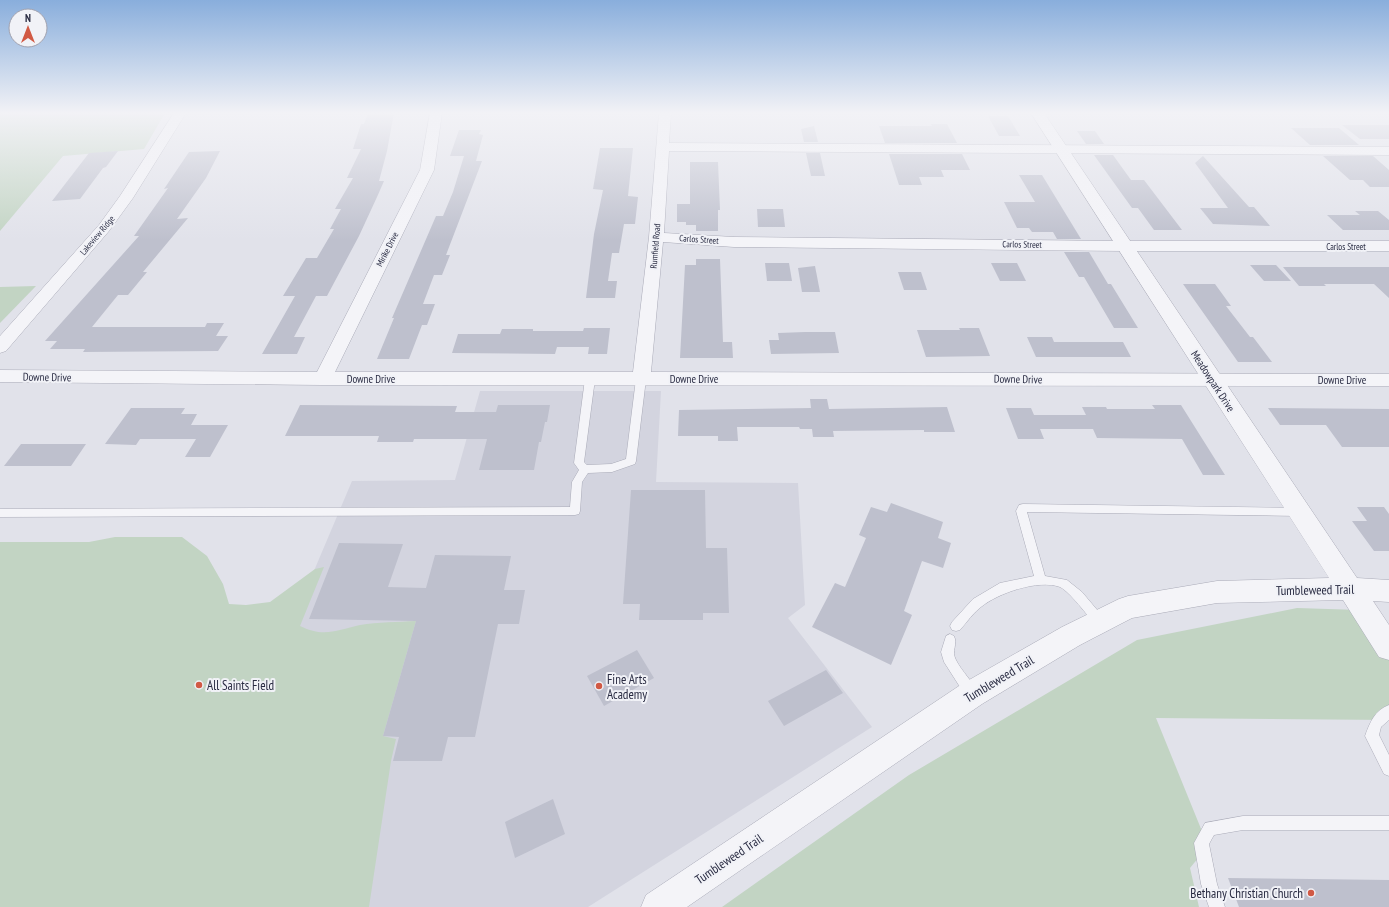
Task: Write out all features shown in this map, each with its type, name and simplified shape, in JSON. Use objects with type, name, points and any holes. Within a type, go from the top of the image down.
[{"type":"street","name":"Lakeview Ridge","points":[[0,347],[104,228],[126,198],[153,155]]},
{"type":"street","name":"Mirike Drive","points":[[322,380],[427,170],[429,155]]},
{"type":"street","name":"Rumfield Road","points":[[641,378],[656,237],[661,155]]},
{"type":"street","name":"Meadowpark Drive","points":[[1065,155],[1389,648]]},
{"type":"street","name":"Carlos Street","points":[[656,237],[734,242],[1125,246],[1389,246]]},
{"type":"street","name":"Downe Drive","points":[[0,376],[322,380],[641,378],[1213,381],[1389,380]]},
{"type":"street","name":"Tumbleweed Trail","points":[[658,907],[972,694],[1071,636],[1128,607],[1217,592],[1351,589],[1389,591]]},
{"type":"lane","points":[[590,379],[579,463],[585,469],[612,468],[631,461],[641,378]]},
{"type":"lane","points":[[0,513],[575,511],[577,482],[585,469]]},
{"type":"lane","points":[[1040,580],[1021,511],[1023,508],[1300,512]]},
{"type":"lane","points":[[956,626],[977,603],[1004,587],[1040,580],[1063,583],[1078,596],[1100,622]]},
{"type":"lane","points":[[950,640],[947,652],[950,662],[972,694]]},
{"type":"lane","points":[[1389,711],[1376,723],[1372,736],[1389,769]]},
{"type":"lane","points":[[1217,907],[1209,884],[1201,843],[1210,828],[1243,823],[1389,823]]},
{"type":"shaded area","name":"Fine Arts Academy","points":[[480,391],[661,391],[656,482],[798,483],[805,605],[788,618],[872,727],[588,907],[347,907],[283,644],[352,481],[455,480]]},
{"type":"green space","points":[[0,155],[71,155],[63,156],[0,231]]},
{"type":"green space","points":[[36,286],[0,323],[0,287]]},
{"type":"green space","name":"All Saints Field","points":[[115,537],[182,537],[207,556],[223,584],[229,604],[246,605],[270,602],[315,569],[324,567],[300,626],[316,632],[337,631],[367,624],[416,621],[383,736],[396,739],[391,761],[369,907],[0,907],[0,542],[89,542]]},
{"type":"green space","points":[[1297,608],[1359,610],[1389,653],[1389,720],[1156,718],[1208,846],[1190,868],[1199,907],[722,907],[909,775],[1137,640]]},
{"type":"building","points":[[87,155],[115,155],[106,167],[103,168],[80,199],[52,201]]},
{"type":"building","points":[[187,155],[218,155],[206,178],[177,219],[188,218],[143,272],[147,272],[128,295],[118,295],[92,327],[205,327],[207,323],[224,323],[216,336],[228,336],[218,351],[83,352],[85,349],[50,349],[57,341],[45,341],[139,236],[134,236],[168,188],[164,189]]},
{"type":"building","points":[[358,155],[386,155],[379,181],[384,181],[359,236],[327,296],[316,296],[294,337],[305,337],[297,354],[262,354],[295,296],[283,296],[306,258],[317,258],[334,229],[330,229],[341,209],[335,209],[353,178],[347,178]]},
{"type":"building","points":[[478,155],[476,161],[482,161],[446,255],[450,255],[442,275],[434,275],[423,304],[435,304],[427,325],[422,325],[409,359],[377,359],[394,318],[392,318],[436,216],[443,216],[453,192],[464,156],[450,156]]},
{"type":"building","points":[[599,155],[632,155],[628,196],[638,197],[635,224],[624,224],[619,253],[612,253],[608,281],[617,281],[615,298],[586,298],[594,234],[603,190],[593,189]]},
{"type":"building","points":[[807,155],[821,155],[825,176],[811,176]]},
{"type":"building","points":[[889,155],[963,155],[970,170],[941,170],[944,177],[919,177],[922,185],[899,185]]},
{"type":"building","points":[[1094,155],[1113,155],[1131,180],[1144,180],[1182,230],[1154,230],[1138,208],[1132,208]]},
{"type":"building","points":[[1203,156],[1249,207],[1254,207],[1270,226],[1213,224],[1200,208],[1228,208],[1195,163]]},
{"type":"building","points":[[1323,156],[1373,156],[1389,170],[1389,187],[1370,187],[1363,180],[1350,180]]},
{"type":"building","points":[[690,162],[718,162],[720,210],[718,210],[718,231],[696,231],[696,225],[686,225],[686,222],[677,222],[677,204],[690,204]]},
{"type":"building","points":[[1019,175],[1042,175],[1081,239],[1057,239],[1053,232],[1032,232],[1029,228],[1017,228],[1004,202],[1035,202]]},
{"type":"building","points":[[757,209],[783,209],[785,227],[758,227]]},
{"type":"building","points":[[1355,211],[1378,211],[1389,220],[1389,230],[1343,230],[1327,215],[1360,215]]},
{"type":"building","points":[[1064,252],[1089,252],[1108,284],[1111,284],[1138,328],[1114,328],[1084,277],[1079,277]]},
{"type":"building","points":[[696,259],[720,259],[723,342],[732,342],[733,358],[680,358],[685,265],[696,265]]},
{"type":"building","points":[[765,263],[789,263],[792,281],[767,281]]},
{"type":"building","points":[[991,263],[1017,263],[1026,281],[1000,281]]},
{"type":"building","points":[[1250,265],[1276,265],[1291,281],[1264,281]]},
{"type":"building","points":[[815,266],[820,292],[802,292],[798,268]]},
{"type":"building","points":[[1283,267],[1389,267],[1389,298],[1374,284],[1324,284],[1326,286],[1299,286]]},
{"type":"building","points":[[898,272],[921,272],[927,290],[904,290]]},
{"type":"building","points":[[1183,284],[1215,284],[1231,306],[1226,306],[1272,362],[1238,362]]},
{"type":"building","points":[[584,328],[610,328],[607,354],[588,354],[589,347],[557,347],[555,354],[452,353],[458,334],[500,334],[502,329],[533,329],[533,331],[583,331]]},
{"type":"building","points":[[959,328],[979,328],[990,356],[926,357],[917,330],[960,330]]},
{"type":"building","points":[[835,332],[839,353],[771,354],[769,340],[779,340],[778,333]]},
{"type":"building","points":[[1027,337],[1052,337],[1054,342],[1123,342],[1131,357],[1036,357]]},
{"type":"building","points":[[810,399],[827,399],[829,409],[947,407],[955,432],[924,432],[924,430],[833,431],[834,437],[813,437],[812,429],[800,429],[799,427],[737,427],[738,441],[718,441],[718,436],[678,436],[679,410],[811,408]]},
{"type":"building","points":[[300,405],[457,406],[455,412],[496,412],[498,405],[550,405],[547,422],[545,422],[541,442],[539,442],[534,470],[479,470],[487,439],[414,439],[413,442],[377,442],[379,436],[285,436]]},
{"type":"building","points":[[1152,405],[1181,405],[1225,475],[1203,475],[1182,439],[1097,438],[1093,429],[1040,429],[1044,439],[1018,439],[1006,408],[1031,408],[1034,415],[1086,415],[1082,407],[1106,407],[1107,409],[1155,409]]},
{"type":"building","points":[[131,408],[185,408],[181,414],[197,414],[191,425],[228,425],[210,457],[185,457],[196,439],[140,439],[136,445],[105,444]]},
{"type":"building","points":[[1268,408],[1389,409],[1389,447],[1342,447],[1326,425],[1280,425]]},
{"type":"building","points":[[21,444],[86,444],[71,466],[4,466]]},
{"type":"building","points":[[631,490],[705,490],[706,548],[727,548],[729,613],[703,613],[703,620],[639,620],[640,604],[623,604]]},
{"type":"building","points":[[891,503],[943,522],[938,538],[951,543],[943,568],[922,561],[904,611],[912,615],[891,665],[812,627],[835,583],[845,587],[866,538],[859,535],[871,507],[887,512]]},
{"type":"building","points":[[1357,507],[1384,507],[1389,514],[1389,551],[1374,551],[1352,521],[1367,521]]},
{"type":"building","points":[[339,543],[403,544],[388,587],[426,588],[435,555],[511,556],[504,590],[525,590],[519,624],[498,624],[475,737],[448,737],[442,761],[393,761],[399,737],[383,736],[416,621],[309,619]]},
{"type":"building","points":[[637,650],[654,678],[604,706],[587,676]]},
{"type":"building","points":[[826,670],[843,693],[784,726],[768,701]]},
{"type":"building","points":[[553,799],[565,834],[515,858],[505,822]]},
{"type":"building","name":"Bethany Christian Church","points":[[1228,878],[1389,880],[1389,907],[1239,907]]},
{"type":"place","name":"All Saints Field","points":[[199,685]]},
{"type":"place","name":"Fine Arts Academy","points":[[599,686]]},
{"type":"place","name":"Bethany Christian Church","points":[[1311,893]]}]
